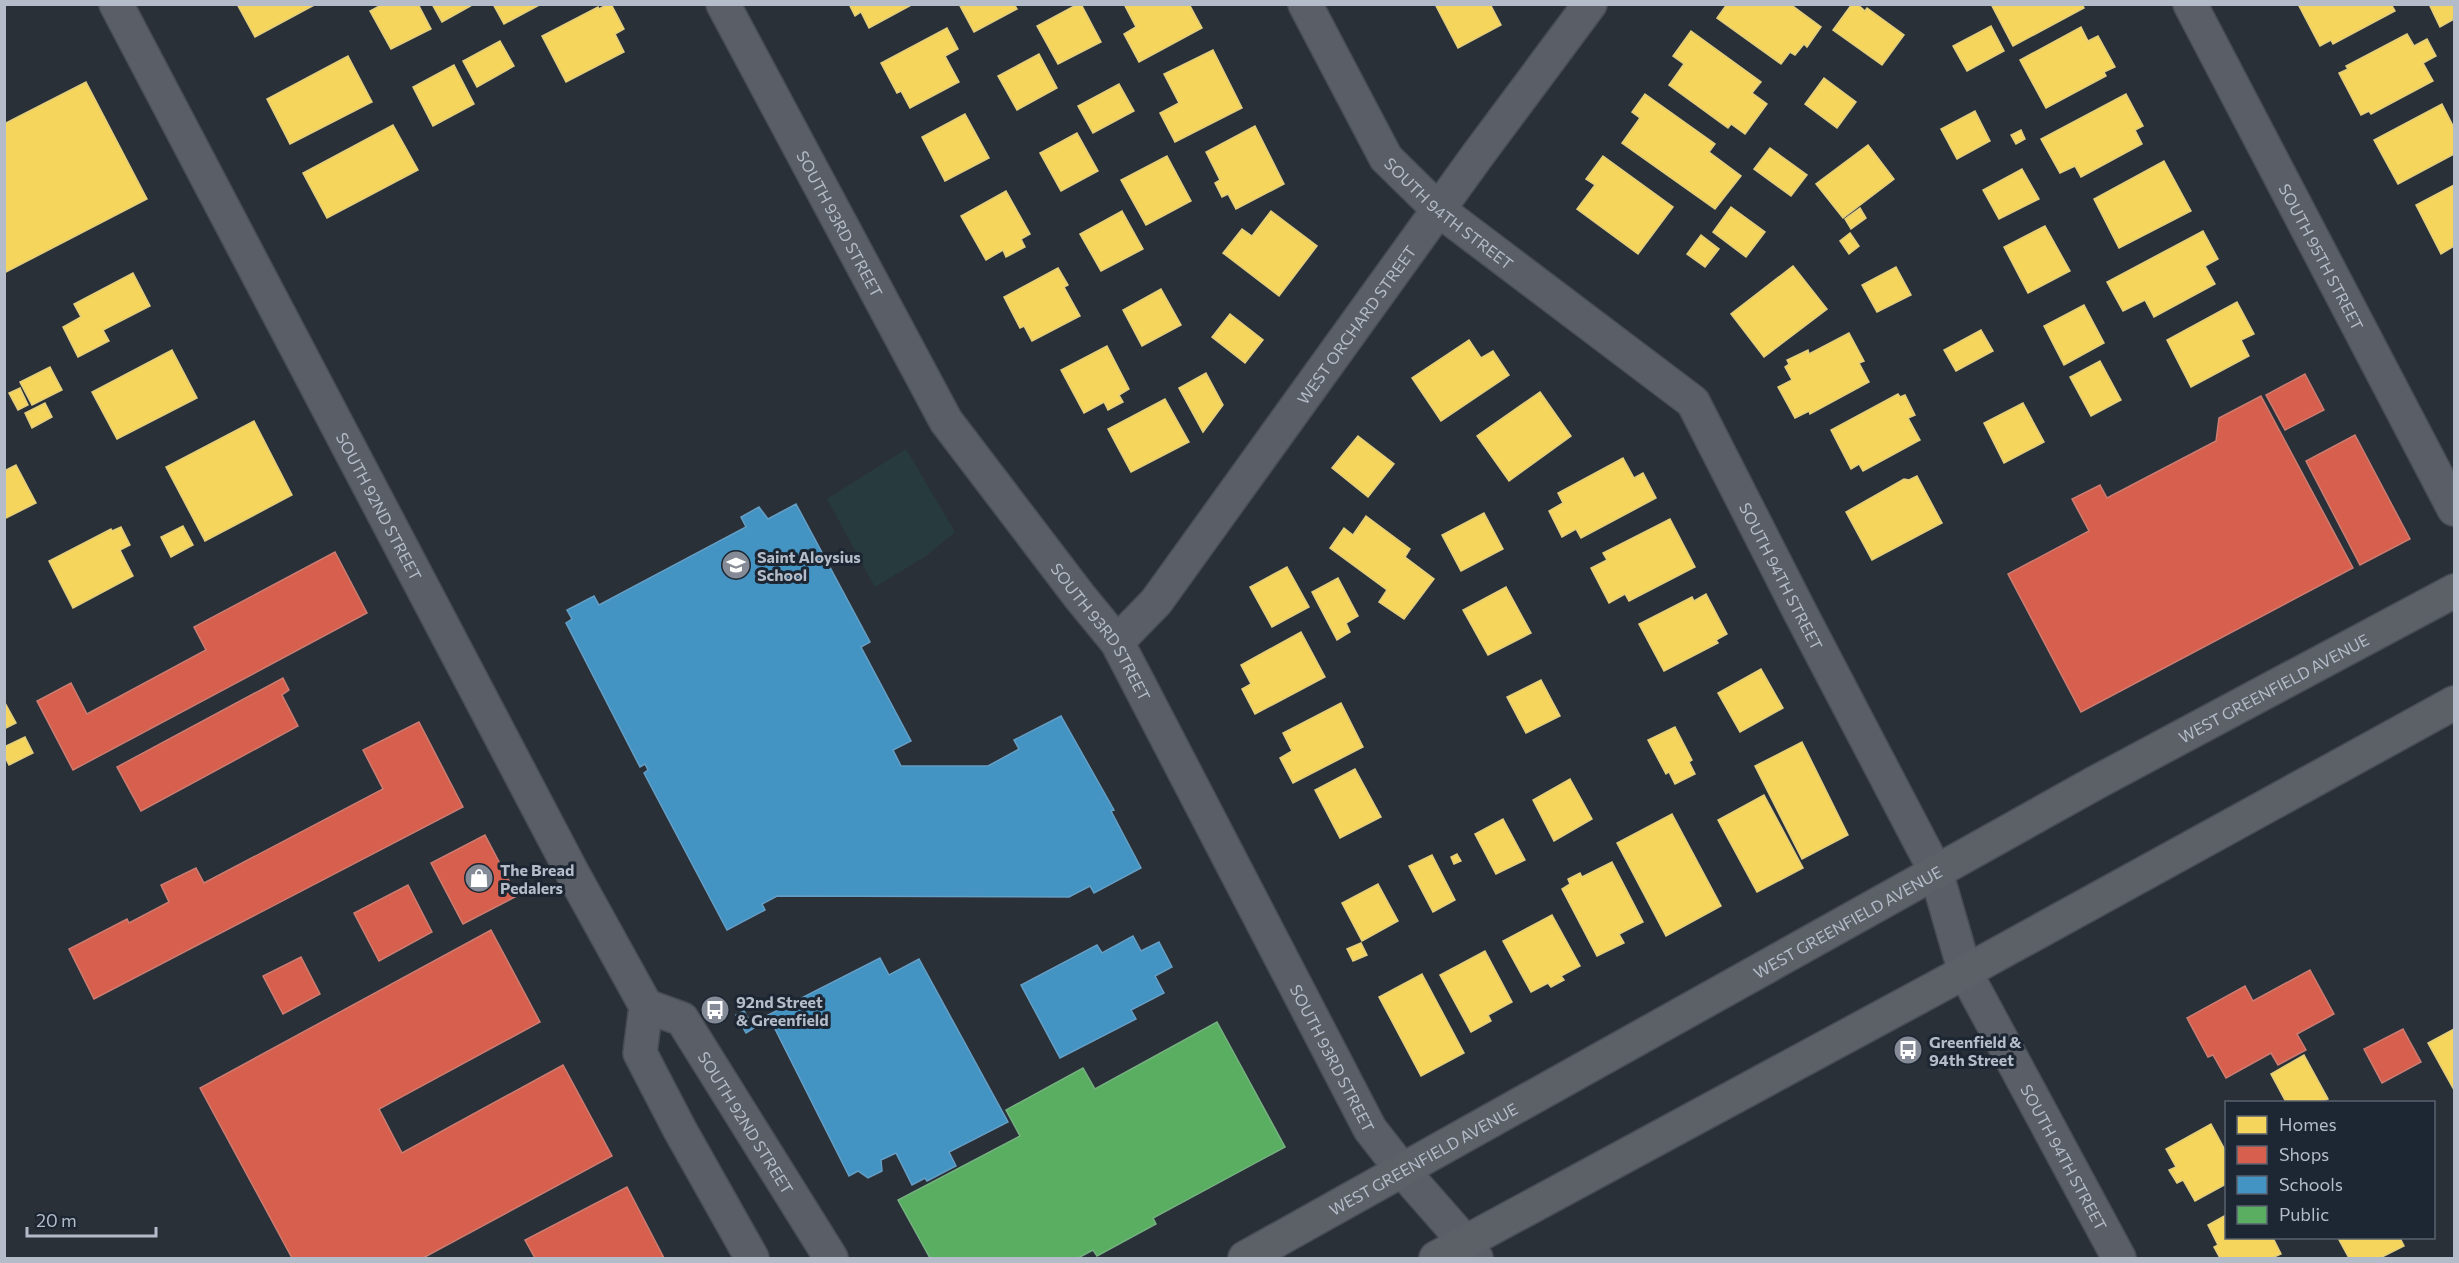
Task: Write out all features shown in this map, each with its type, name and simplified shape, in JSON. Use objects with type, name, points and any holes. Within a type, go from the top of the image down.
[{"type":"main road","name":"WEST GREENFIELD AVENUE","points":[[1245,1258],[2106,778],[2454,591]]},
{"type":"main road","points":[[1436,1258],[1471,1251],[1965,972],[2454,703]]},
{"type":"street","name":"SOUTH 92ND STREET","points":[[116,4],[573,874],[646,1006],[682,1019],[831,1258]]},
{"type":"street","name":"SOUTH 93RD STREET","points":[[723,4],[946,421],[1117,642],[1370,1129],[1471,1251]]},
{"type":"street","name":"SOUTH 94TH STREET","points":[[1305,4],[1386,158],[1439,210],[1693,402],[1936,872],[1965,972],[2119,1258]]},
{"type":"street","name":"WEST ORCHARD STREET","points":[[1117,642],[1156,602],[1590,4]]},
{"type":"street","name":"SOUTH 95TH STREET","points":[[2190,4],[2454,510]]},
{"type":"street","points":[[646,1006],[640,1053],[680,1130],[752,1258]]},
{"type":"green space","points":[[906,449],[955,532],[926,556],[875,587],[827,499]]},
{"type":"building: Homes","points":[[237,4],[316,4],[255,37]]},
{"type":"building: Homes","points":[[383,4],[418,4],[431,29],[391,49],[370,11]]},
{"type":"building: Homes","points":[[432,4],[474,4],[442,22]]},
{"type":"building: Homes","points":[[493,4],[541,4],[504,24]]},
{"type":"building: Homes","points":[[611,4],[624,29],[615,34],[624,52],[566,82],[542,36]]},
{"type":"building: Homes","points":[[849,4],[913,4],[869,28],[861,12],[855,16]]},
{"type":"building: Homes","points":[[959,4],[1014,4],[1017,9],[974,32]]},
{"type":"building: Homes","points":[[1081,4],[1101,42],[1058,64],[1037,26]]},
{"type":"building: Homes","points":[[1124,4],[1189,4],[1202,28],[1139,62],[1124,34],[1136,27]]},
{"type":"building: Homes","points":[[1435,4],[1490,4],[1501,25],[1458,48]]},
{"type":"building: Homes","points":[[1727,4],[1790,4],[1821,27],[1807,47],[1804,44],[1795,55],[1790,52],[1781,64],[1717,18]]},
{"type":"building: Homes","points":[[1852,4],[1857,4],[1865,11],[1867,8],[1904,35],[1882,65],[1833,30]]},
{"type":"building: Homes","points":[[1991,4],[2082,4],[2084,8],[2013,46]]},
{"type":"building: Homes","points":[[2301,4],[2391,4],[2395,11],[2333,44],[2331,40],[2320,46],[2299,6]]},
{"type":"building: Homes","points":[[2429,4],[2454,4],[2454,19],[2440,27]]},
{"type":"building: Homes","points":[[1991,26],[2004,51],[1967,71],[1953,46]]},
{"type":"building: Homes","points":[[2081,27],[2088,41],[2098,36],[2115,67],[2104,72],[2106,76],[2046,108],[2020,60]]},
{"type":"building: Homes","points":[[947,28],[958,49],[945,56],[959,82],[910,108],[901,91],[897,93],[881,63]]},
{"type":"building: Homes","points":[[1691,31],[1761,82],[1752,93],[1767,104],[1745,134],[1731,124],[1728,128],[1669,85],[1684,64],[1673,56]]},
{"type":"building: Homes","points":[[2407,34],[2414,46],[2427,39],[2436,56],[2423,63],[2433,81],[2371,114],[2369,111],[2361,115],[2339,73],[2348,69],[2346,66]]},
{"type":"building: Homes","points":[[500,41],[514,66],[477,87],[463,61]]},
{"type":"building: Homes","points":[[1213,50],[1242,108],[1175,142],[1160,113],[1179,103],[1164,74]]},
{"type":"building: Homes","points":[[1039,54],[1057,88],[1017,110],[998,76]]},
{"type":"building: Homes","points":[[348,56],[372,102],[290,144],[267,99]]},
{"type":"building: Homes","points":[[454,65],[474,104],[433,126],[413,87]]},
{"type":"building: Homes","points":[[1824,78],[1856,102],[1837,128],[1805,104]]},
{"type":"building: Homes","points":[[86,82],[147,199],[4,273],[4,124]]},
{"type":"building: Homes","points":[[1119,84],[1134,111],[1093,133],[1078,106]]},
{"type":"building: Homes","points":[[1645,94],[1715,144],[1709,152],[1741,176],[1715,209],[1622,143],[1640,118],[1632,112]]},
{"type":"building: Homes","points":[[2126,94],[2143,126],[2135,130],[2142,144],[2081,177],[2075,166],[2060,173],[2041,139]]},
{"type":"building: Homes","points":[[2442,104],[2454,128],[2454,154],[2398,184],[2374,140]]},
{"type":"building: Homes","points":[[1975,111],[1990,141],[1957,159],[1941,129]]},
{"type":"building: Homes","points":[[965,114],[989,158],[945,181],[922,137]]},
{"type":"building: Homes","points":[[393,125],[418,170],[327,218],[303,173]]},
{"type":"building: Homes","points":[[1255,126],[1284,184],[1236,209],[1228,194],[1222,197],[1215,183],[1220,180],[1206,152]]},
{"type":"building: Homes","points":[[2021,130],[2025,139],[2016,144],[2011,135]]},
{"type":"building: Homes","points":[[1077,133],[1098,171],[1061,191],[1040,153]]},
{"type":"building: Homes","points":[[1868,145],[1894,179],[1843,218],[1816,184]]},
{"type":"building: Homes","points":[[1770,148],[1807,175],[1791,196],[1754,169]]},
{"type":"building: Homes","points":[[1167,156],[1191,201],[1146,225],[1121,180]]},
{"type":"building: Homes","points":[[1603,156],[1673,207],[1638,254],[1577,209],[1595,185],[1586,179]]},
{"type":"building: Homes","points":[[2164,161],[2191,211],[2119,248],[2094,199]]},
{"type":"building: Homes","points":[[2022,169],[2039,199],[1999,219],[1983,190]]},
{"type":"building: Homes","points":[[2454,185],[2454,246],[2441,254],[2416,205]]},
{"type":"building: Homes","points":[[1006,191],[1030,234],[1021,239],[1025,247],[1006,257],[1003,250],[986,260],[961,216]]},
{"type":"building: Homes","points":[[1731,207],[1765,232],[1746,257],[1713,232]]},
{"type":"building: Homes","points":[[1860,208],[1866,218],[1851,229],[1845,219]]},
{"type":"building: Homes","points":[[1122,211],[1143,249],[1101,271],[1080,234]]},
{"type":"building: Homes","points":[[1271,211],[1317,246],[1279,296],[1223,253],[1242,229],[1252,236]]},
{"type":"building: Homes","points":[[2045,226],[2070,271],[2028,293],[2004,247]]},
{"type":"building: Homes","points":[[2203,231],[2218,259],[2205,266],[2215,284],[2154,317],[2145,300],[2123,311],[2107,282]]},
{"type":"building: Homes","points":[[1850,233],[1859,246],[1849,254],[1840,241]]},
{"type":"building: Homes","points":[[1701,235],[1719,249],[1705,267],[1687,254]]},
{"type":"building: Homes","points":[[1793,266],[1827,309],[1764,357],[1731,314]]},
{"type":"building: Homes","points":[[1896,267],[1911,295],[1877,312],[1862,285]]},
{"type":"building: Homes","points":[[1058,268],[1068,285],[1064,287],[1080,316],[1032,341],[1024,326],[1020,328],[1004,297]]},
{"type":"building: Homes","points":[[133,273],[150,306],[103,330],[109,341],[78,357],[63,327],[81,317],[74,304]]},
{"type":"building: Homes","points":[[1161,289],[1181,325],[1142,346],[1123,310]]},
{"type":"building: Homes","points":[[2237,302],[2254,334],[2241,340],[2249,356],[2191,387],[2167,340]]},
{"type":"building: Homes","points":[[2084,305],[2104,343],[2064,365],[2044,326]]},
{"type":"building: Homes","points":[[1230,314],[1263,340],[1245,363],[1212,337]]},
{"type":"building: Homes","points":[[1981,330],[1993,351],[1956,371],[1944,350]]},
{"type":"building: Homes","points":[[1849,333],[1864,361],[1859,363],[1869,382],[1810,414],[1809,411],[1795,418],[1778,387],[1792,380],[1785,367],[1789,364],[1787,360],[1808,350],[1809,354]]},
{"type":"building: Homes","points":[[1469,340],[1481,358],[1493,351],[1509,375],[1441,421],[1412,378]]},
{"type":"building: Homes","points":[[1107,346],[1129,389],[1119,395],[1123,402],[1108,410],[1104,402],[1084,413],[1061,370]]},
{"type":"building: Homes","points":[[172,350],[197,398],[117,439],[92,392]]},
{"type":"building: Homes","points":[[2100,361],[2121,400],[2091,416],[2070,377]]},
{"type":"building: Homes","points":[[50,367],[62,390],[32,405],[20,382]]},
{"type":"building: Homes","points":[[1206,373],[1223,405],[1203,432],[1179,388]]},
{"type":"building: Homes","points":[[20,388],[28,405],[18,410],[9,393]]},
{"type":"building: Homes","points":[[1540,392],[1571,436],[1509,481],[1477,436]]},
{"type":"building: Homes","points":[[1898,394],[1900,397],[1905,395],[1915,415],[1908,418],[1920,440],[1863,471],[1859,464],[1851,469],[1831,430]]},
{"type":"building: Homes","points":[[1165,399],[1189,442],[1131,472],[1108,429]]},
{"type":"building: Homes","points":[[45,403],[52,417],[32,428],[25,413]]},
{"type":"building: Homes","points":[[2023,403],[2044,442],[2004,463],[1984,423]]},
{"type":"building: Homes","points":[[254,421],[292,495],[205,541],[166,467]]},
{"type":"building: Homes","points":[[1358,436],[1394,464],[1368,497],[1332,468]]},
{"type":"building: Homes","points":[[1623,458],[1634,478],[1643,473],[1656,498],[1581,538],[1576,529],[1562,537],[1549,511],[1563,503],[1558,493]]},
{"type":"building: Homes","points":[[16,465],[36,503],[4,519],[4,471]]},
{"type":"building: Homes","points":[[1917,476],[1942,523],[1872,560],[1846,512],[1904,479],[1909,480]]},
{"type":"building: Homes","points":[[1484,513],[1503,549],[1461,571],[1442,535]]},
{"type":"building: Homes","points":[[1366,516],[1410,549],[1405,557],[1434,579],[1404,619],[1379,602],[1387,590],[1330,548],[1344,528],[1353,535]]},
{"type":"building: Homes","points":[[1670,519],[1695,567],[1629,601],[1625,594],[1609,603],[1591,568],[1607,560],[1603,553]]},
{"type":"building: Homes","points":[[183,526],[193,545],[171,557],[161,537]]},
{"type":"building: Homes","points":[[121,527],[130,545],[120,550],[133,576],[73,608],[49,561],[111,529],[112,531]]},
{"type":"building: Homes","points":[[1287,567],[1309,607],[1272,627],[1250,587]]},
{"type":"building: Homes","points":[[1338,578],[1358,616],[1346,623],[1350,632],[1337,640],[1312,592]]},
{"type":"building: Homes","points":[[1506,587],[1531,633],[1488,655],[1463,610]]},
{"type":"building: Homes","points":[[1706,594],[1727,634],[1716,640],[1718,643],[1664,671],[1639,624],[1692,597],[1694,601]]},
{"type":"building: Homes","points":[[1301,632],[1325,677],[1255,714],[1242,689],[1251,684],[1241,665]]},
{"type":"building: Homes","points":[[1761,669],[1783,708],[1740,732],[1718,693]]},
{"type":"building: Homes","points":[[1541,680],[1560,716],[1526,733],[1507,697]]},
{"type":"building: Homes","points":[[4,701],[16,723],[4,729]]},
{"type":"building: Homes","points":[[1341,703],[1363,747],[1293,783],[1280,758],[1292,751],[1283,733]]},
{"type":"building: Homes","points":[[1675,727],[1692,760],[1689,762],[1695,774],[1675,784],[1669,772],[1666,774],[1648,740]]},
{"type":"building: Homes","points":[[25,737],[33,753],[9,765],[4,755],[4,747]]},
{"type":"building: Homes","points":[[1802,742],[1848,835],[1802,859],[1755,766]]},
{"type":"building: Homes","points":[[1355,769],[1381,817],[1340,838],[1315,790]]},
{"type":"building: Homes","points":[[1570,779],[1592,819],[1554,841],[1533,800]]},
{"type":"building: Homes","points":[[1764,795],[1803,868],[1757,892],[1718,820]]},
{"type":"building: Homes","points":[[1672,814],[1721,906],[1666,936],[1617,843]]},
{"type":"building: Homes","points":[[1503,819],[1525,860],[1496,874],[1475,834]]},
{"type":"building: Homes","points":[[1457,854],[1461,861],[1454,864],[1451,857]]},
{"type":"building: Homes","points":[[1432,855],[1455,900],[1433,912],[1409,866]]},
{"type":"building: Homes","points":[[1612,862],[1643,922],[1619,934],[1624,943],[1597,956],[1562,889],[1570,884],[1568,879],[1580,873],[1582,877]]},
{"type":"building: Homes","points":[[1378,884],[1398,921],[1362,941],[1342,903]]},
{"type":"building: Homes","points":[[1552,915],[1580,966],[1561,976],[1564,980],[1551,987],[1548,983],[1531,992],[1503,941]]},
{"type":"building: Homes","points":[[1361,943],[1367,955],[1353,961],[1347,949]]},
{"type":"building: Homes","points":[[1485,951],[1512,1002],[1488,1015],[1491,1021],[1471,1032],[1440,975]]},
{"type":"building: Homes","points":[[1422,974],[1464,1053],[1421,1076],[1379,997]]},
{"type":"building: Homes","points":[[2454,1029],[2454,1090],[2428,1043]]},
{"type":"building: Homes","points":[[2304,1055],[2328,1099],[2285,1101],[2271,1074]]},
{"type":"building: Homes","points":[[2211,1124],[2225,1150],[2225,1185],[2195,1201],[2183,1180],[2177,1183],[2169,1170],[2176,1167],[2166,1149]]},
{"type":"building: Homes","points":[[2225,1216],[2225,1239],[2274,1239],[2281,1254],[2272,1258],[2220,1258],[2214,1247],[2218,1245],[2208,1225]]},
{"type":"building: Homes","points":[[2339,1239],[2400,1239],[2404,1246],[2380,1258],[2349,1258]]},
{"type":"building: Shops","points":[[2305,374],[2324,410],[2285,430],[2266,395]]},
{"type":"building: Shops","points":[[2261,396],[2353,568],[2081,712],[2008,574],[2089,531],[2072,499],[2100,485],[2107,498],[2216,441],[2219,418]]},
{"type":"building: Shops","points":[[2355,435],[2410,539],[2360,565],[2306,461]]},
{"type":"building: Shops","points":[[335,552],[367,613],[73,770],[37,701],[71,683],[87,714],[206,650],[194,627]]},
{"type":"building: Shops","points":[[283,678],[289,690],[282,695],[298,726],[141,811],[117,767]]},
{"type":"building: Shops","points":[[419,722],[463,807],[94,999],[69,949],[127,919],[129,923],[169,902],[161,885],[196,868],[204,883],[383,789],[363,750]]},
{"type":"building: Shops","points":[[485,835],[517,896],[463,924],[431,863]]},
{"type":"building: Shops","points":[[408,885],[432,932],[379,961],[354,913]]},
{"type":"building: Shops","points":[[491,930],[540,1022],[379,1109],[402,1153],[563,1065],[612,1156],[423,1258],[292,1258],[200,1088]]},
{"type":"building: Shops","points":[[301,957],[320,994],[283,1014],[263,976]]},
{"type":"building: Shops","points":[[2310,970],[2334,1014],[2297,1034],[2306,1050],[2278,1065],[2271,1053],[2226,1078],[2213,1055],[2208,1057],[2187,1018],[2245,986],[2253,1001]]},
{"type":"building: Shops","points":[[2403,1029],[2421,1062],[2382,1083],[2364,1049]]},
{"type":"building: Shops","points":[[627,1187],[664,1258],[535,1258],[525,1240]]},
{"type":"building: Schools","points":[[796,504],[870,642],[861,647],[911,741],[893,750],[901,766],[988,766],[1019,749],[1014,740],[1061,716],[1114,810],[1111,811],[1141,868],[1094,893],[1090,886],[1069,897],[777,896],[762,904],[765,910],[727,930],[644,773],[648,770],[645,764],[640,767],[566,623],[572,619],[567,610],[594,596],[599,605],[746,527],[741,517],[759,507],[768,519]]},
{"type":"building: Schools","points":[[1133,936],[1141,951],[1159,942],[1172,967],[1155,976],[1164,993],[1131,1010],[1136,1019],[1060,1058],[1021,985],[1097,945],[1102,953]]},
{"type":"building: Schools","points":[[880,958],[889,975],[919,959],[1008,1122],[949,1152],[956,1166],[927,1181],[925,1178],[912,1185],[896,1153],[881,1160],[882,1171],[868,1178],[858,1171],[849,1176],[768,1015]]},
{"type":"building: Schools","points":[[744,1011],[754,1028],[746,1033],[736,1015]]},
{"type":"building: Public","points":[[1217,1022],[1285,1147],[1153,1218],[1156,1224],[1097,1256],[1093,1250],[1078,1258],[930,1258],[898,1200],[1020,1136],[1006,1110],[1083,1068],[1095,1089]]},
{"type":"place","name":"Saint Aloysius School","points":[[736,565]]},
{"type":"place","name":"The Bread Pedalers","points":[[479,878]]},
{"type":"place","name":"92nd Street & Greenfield","points":[[715,1010]]},
{"type":"place","name":"Greenfield & 94th Street","points":[[1908,1050]]}]
